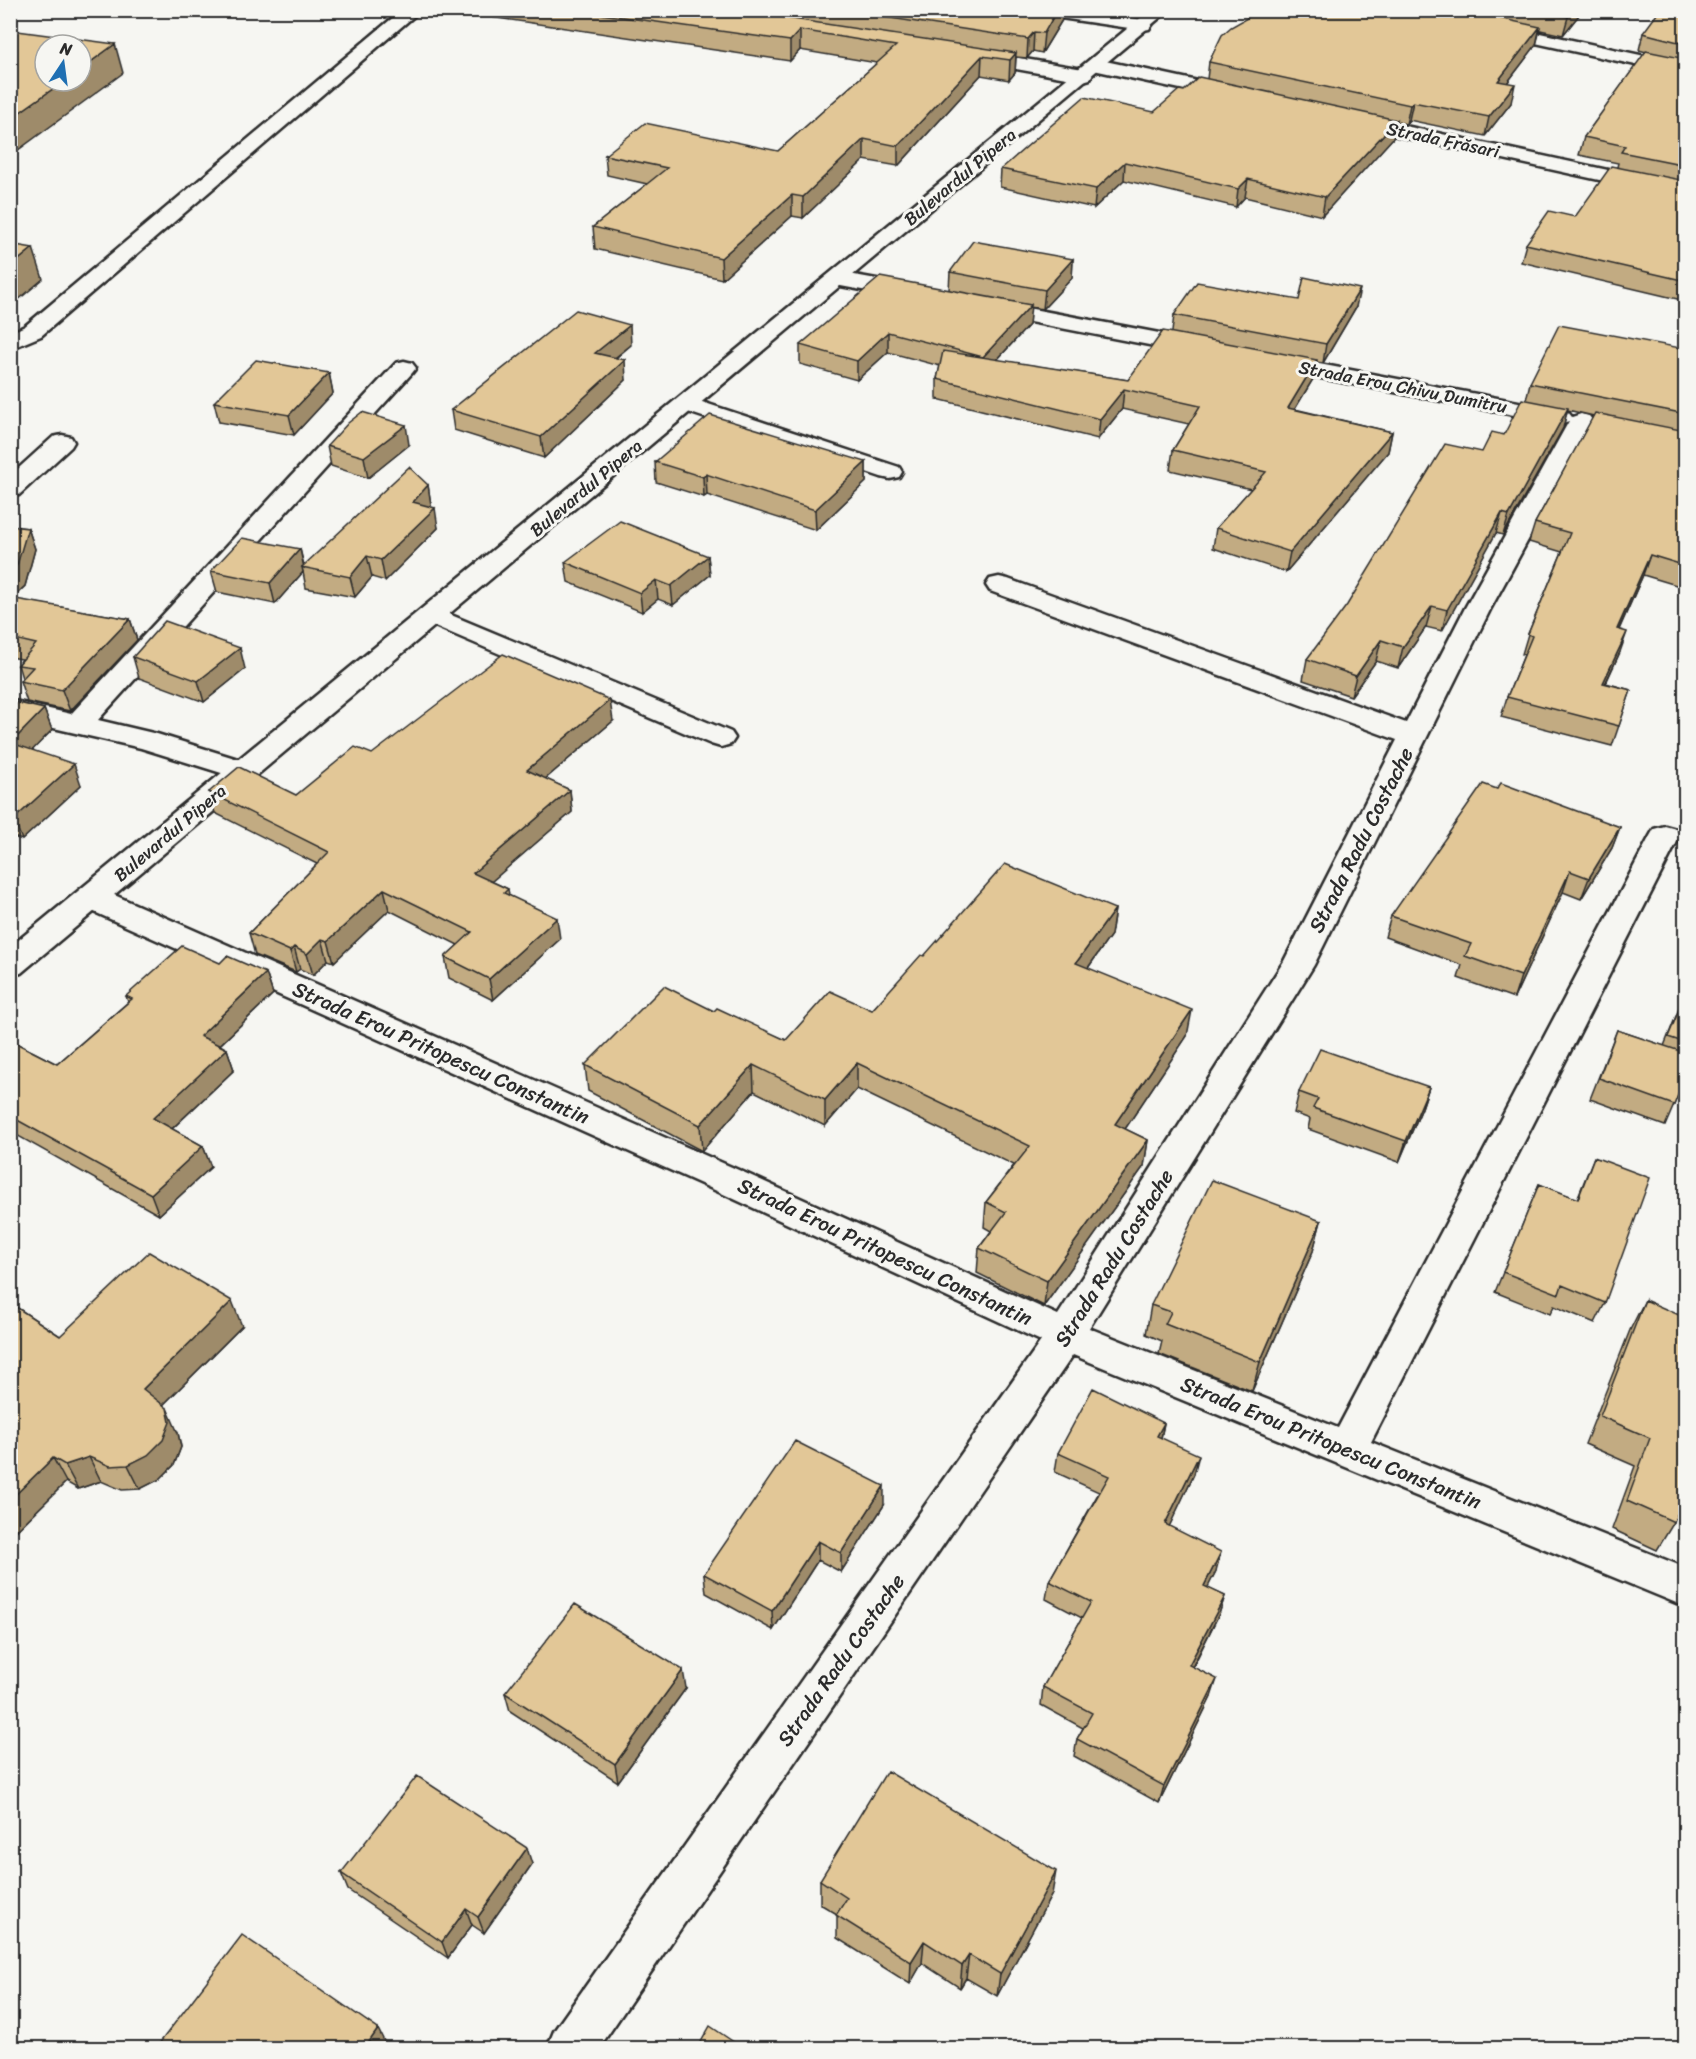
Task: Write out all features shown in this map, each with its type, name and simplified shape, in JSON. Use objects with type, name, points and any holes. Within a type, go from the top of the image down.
[{"type":"street","points":[[10,342],[33,331],[413,10]]},
{"type":"street","points":[[1040,10],[1152,18]]},
{"type":"street","points":[[1407,10],[1686,70]]},
{"type":"street","name":"Bulevardul Pipera","points":[[10,965],[1152,18]]},
{"type":"street","points":[[952,53],[1089,70],[1256,99]]},
{"type":"street","name":"Strada Frăsari","points":[[1337,117],[1686,193]]},
{"type":"street","points":[[838,279],[930,296]]},
{"type":"street","points":[[965,303],[1221,352]]},
{"type":"street","name":"Strada Erou Chivu Dumitru","points":[[1256,359],[1592,423]]},
{"type":"street","points":[[78,724],[404,368]]},
{"type":"street","points":[[687,404],[890,472]]},
{"type":"street","name":"Strada Radu Costache","points":[[571,2049],[1065,1335],[1298,965],[1478,608],[1592,423]]},
{"type":"street","points":[[10,490],[62,442]]},
{"type":"street","points":[[999,585],[1414,736]]},
{"type":"street","points":[[432,615],[721,738]]},
{"type":"street","points":[[10,709],[156,743],[244,771]]},
{"type":"street","points":[[1347,1449],[1665,836]]},
{"type":"street","name":"Strada Erou Pritopescu Constantin","points":[[92,898],[731,1182],[1065,1335],[1686,1588]]},
{"type":"building","points":[[573,10],[733,10],[1016,53],[1010,60],[982,56],[898,146],[864,139],[803,197],[792,195],[721,258],[593,227],[667,168],[605,155],[645,123],[778,151],[896,46],[800,30],[790,41]]},
{"type":"building","points":[[838,10],[1057,10],[1044,33],[1034,32],[1028,39]]},
{"type":"building","points":[[1261,10],[1462,10],[1540,27],[1498,81],[1515,84],[1489,117],[1413,102],[1410,105],[1209,62],[1222,35],[1231,27]]},
{"type":"building","points":[[1537,10],[1573,10],[1568,17]]},
{"type":"building","points":[[1660,10],[1686,10],[1686,44],[1643,33]]},
{"type":"building","points":[[10,30],[33,33],[33,93],[47,93],[10,119]]},
{"type":"building","points":[[93,41],[115,44],[93,60]]},
{"type":"building","points":[[1646,51],[1686,59],[1686,165],[1621,152],[1625,146],[1584,137]]},
{"type":"building","points":[[1199,77],[1397,120],[1325,197],[1248,179],[1238,189],[1125,162],[1096,189],[1001,169],[1084,97],[1154,112],[1179,90],[1184,91]]},
{"type":"building","points":[[1611,166],[1686,181],[1686,281],[1526,244],[1549,211],[1575,217]]},
{"type":"building","points":[[973,241],[1073,259],[1045,290],[950,272]]},
{"type":"building","points":[[10,244],[33,248],[10,267]]},
{"type":"building","points":[[880,277],[1031,305],[983,357],[888,332],[857,361],[800,345]]},
{"type":"building","points":[[1304,277],[1360,289],[1326,344],[1174,315],[1197,282],[1299,300]]},
{"type":"building","points":[[576,310],[630,325],[595,353],[625,360],[541,437],[451,410]]},
{"type":"building","points":[[1559,325],[1686,349],[1686,414],[1530,383]]},
{"type":"building","points":[[1163,331],[1317,360],[1288,408],[1392,432],[1290,552],[1216,528],[1266,472],[1173,450],[1200,406],[1124,389],[1100,419],[937,379],[943,351],[1128,380]]},
{"type":"building","points":[[256,360],[329,373],[289,415],[214,402]]},
{"type":"building","points":[[1522,399],[1568,408],[1509,515],[1502,513],[1447,610],[1432,606],[1403,647],[1381,640],[1356,676],[1307,659],[1347,605],[1445,444],[1482,452],[1492,432],[1504,435]]},
{"type":"building","points":[[362,412],[406,425],[364,457],[327,446],[348,423]]},
{"type":"building","points":[[1595,413],[1686,431],[1686,566],[1650,555],[1617,629],[1627,632],[1603,683],[1631,690],[1619,726],[1507,697],[1532,636],[1528,634],[1570,533],[1535,523]]},
{"type":"building","points":[[710,415],[866,462],[815,510],[706,474],[703,477],[655,462]]},
{"type":"building","points":[[409,467],[428,485],[413,502],[435,508],[381,560],[367,556],[350,577],[302,567]]},
{"type":"building","points":[[620,521],[708,556],[671,586],[656,580],[640,593],[565,562]]},
{"type":"building","points":[[10,526],[28,528],[17,565],[10,572]]},
{"type":"building","points":[[242,538],[300,549],[270,583],[211,571]]},
{"type":"building","points":[[10,598],[130,619],[62,690],[20,681],[33,667],[18,665],[36,644],[10,638]]},
{"type":"building","points":[[165,621],[240,648],[198,681],[133,657]]},
{"type":"building","points":[[503,654],[610,700],[527,770],[570,790],[473,873],[508,889],[504,893],[557,918],[489,979],[445,957],[472,932],[384,889],[328,941],[322,939],[307,954],[294,947],[290,951],[249,933],[329,852],[209,792],[239,767],[296,795],[355,747],[372,754]]},
{"type":"building","points":[[10,701],[44,709],[11,743],[74,764],[14,819],[10,818]]},
{"type":"building","points":[[1501,783],[1620,827],[1589,878],[1570,871],[1521,976],[1465,956],[1471,944],[1391,916],[1483,784],[1497,789]]},
{"type":"building","points":[[1005,864],[1115,909],[1076,963],[1192,1010],[1115,1124],[1148,1140],[1047,1281],[979,1248],[1006,1212],[986,1202],[1030,1146],[857,1063],[825,1100],[753,1065],[700,1125],[585,1065],[664,986],[714,1011],[717,1008],[786,1040],[830,991],[872,1010],[921,955],[924,956]]},
{"type":"building","points":[[182,946],[220,963],[227,956],[266,973],[200,1036],[227,1049],[153,1118],[203,1146],[151,1194],[10,1116],[10,1040],[57,1064],[132,999],[126,996]]},
{"type":"building","points":[[1686,993],[1686,1043],[1668,1037]]},
{"type":"building","points":[[1617,1030],[1686,1053],[1686,1075],[1674,1105],[1599,1078]]},
{"type":"building","points":[[1320,1049],[1429,1087],[1406,1141],[1313,1108],[1318,1099],[1299,1092]]},
{"type":"building","points":[[1594,1157],[1650,1178],[1605,1303],[1562,1285],[1559,1294],[1503,1272],[1539,1184],[1578,1199]]},
{"type":"building","points":[[1212,1180],[1321,1221],[1260,1362],[1165,1324],[1171,1312],[1151,1305]]},
{"type":"building","points":[[149,1252],[232,1301],[143,1389],[167,1408],[170,1422],[163,1440],[148,1455],[128,1465],[110,1466],[89,1457],[65,1465],[53,1458],[10,1500],[10,1303],[60,1336]]},
{"type":"building","points":[[1645,1300],[1686,1318],[1686,1488],[1674,1522],[1627,1501],[1650,1438],[1600,1416]]},
{"type":"building","points":[[1093,1388],[1164,1423],[1157,1436],[1199,1455],[1165,1524],[1221,1552],[1204,1586],[1225,1596],[1189,1665],[1217,1679],[1164,1786],[1077,1739],[1092,1713],[1043,1687],[1091,1602],[1049,1581],[1109,1476],[1058,1453]]},
{"type":"building","points":[[795,1441],[884,1486],[841,1553],[818,1541],[772,1611],[704,1574]]},
{"type":"building","points":[[575,1604],[683,1670],[615,1764],[505,1693]]},
{"type":"building","points":[[887,1771],[1056,1871],[1000,1974],[969,1955],[962,1966],[924,1941],[911,1962],[836,1915],[847,1898],[820,1880]]},
{"type":"building","points":[[417,1776],[527,1848],[478,1917],[466,1909],[442,1942],[341,1873]]},
{"type":"building","points":[[242,1935],[378,2029],[364,2049],[155,2049]]},
{"type":"building","points":[[710,2026],[744,2049],[697,2049]]}]
